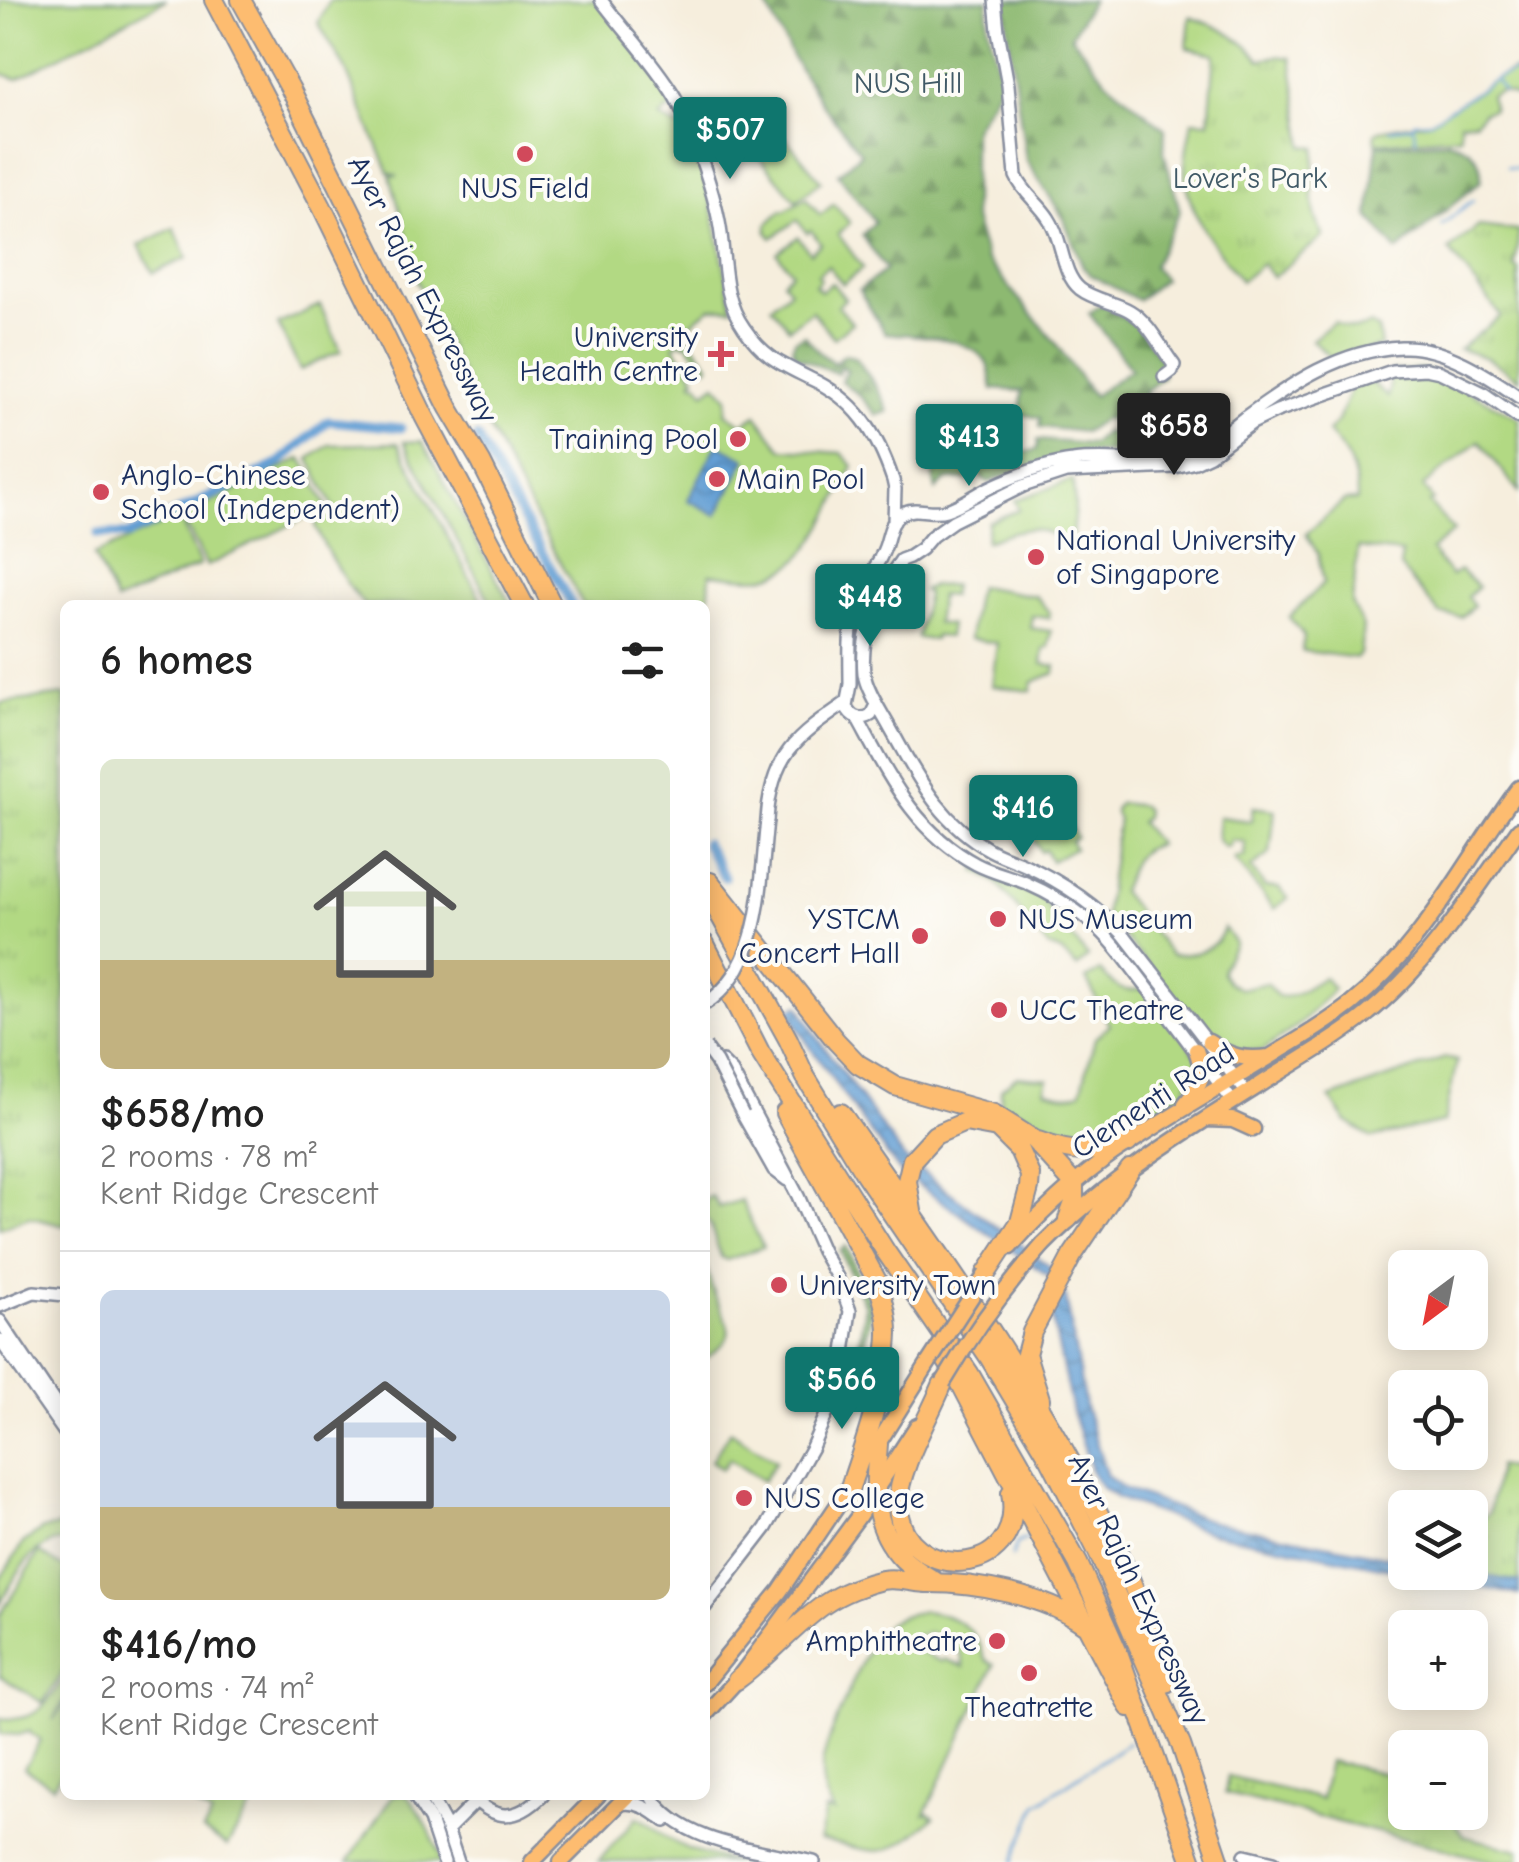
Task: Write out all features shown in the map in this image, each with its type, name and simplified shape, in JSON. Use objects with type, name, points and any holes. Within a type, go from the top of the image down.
[{"type":"highway","name":"Ayer Rajah Expressway","points":[[214,0],[521,600]]},
{"type":"highway","name":"Ayer Rajah Expressway","points":[[242,0],[549,600]]},
{"type":"highway","points":[[710,884],[826,1028],[858,1064],[876,1077],[994,1114],[1033,1139],[1063,1150],[1080,1153],[1128,1144]]},
{"type":"highway","name":"Ayer Rajah Expressway","points":[[710,897],[805,1076],[865,1174],[989,1357],[1050,1459],[1098,1552],[1181,1745],[1220,1862]]},
{"type":"highway","name":"Ayer Rajah Expressway","points":[[710,954],[760,1052],[886,1252],[969,1373],[1078,1563],[1120,1655],[1192,1862]]},
{"type":"highway","points":[[788,1039],[996,1340],[1088,1494],[1104,1508],[1128,1557],[1127,1570],[1170,1697],[1181,1745]]},
{"type":"highway","points":[[760,1052],[770,1084],[876,1278],[885,1306],[888,1333],[880,1383],[850,1487]]},
{"type":"highway","points":[[912,1214],[907,1181],[912,1160],[936,1135],[965,1122],[996,1128],[1020,1150],[1030,1176],[1030,1188],[1020,1222],[986,1274]]},
{"type":"highway","points":[[1033,1139],[1074,1184],[1074,1203],[1067,1220]]},
{"type":"highway","points":[[1048,1424],[1026,1354],[1032,1332],[1072,1256],[1130,1170]]},
{"type":"highway","points":[[886,1252],[900,1286],[961,1384],[1124,1700],[1143,1722]]},
{"type":"highway","points":[[944,1383],[900,1487],[898,1506],[902,1524],[913,1542],[927,1554],[946,1562],[984,1557],[1010,1530],[1014,1512],[1008,1478]]},
{"type":"highway","points":[[878,1444],[874,1493],[888,1541],[905,1562],[936,1582]]},
{"type":"highway","points":[[737,1680],[828,1602],[884,1580],[936,1582],[1001,1592],[1069,1613],[1088,1628]]},
{"type":"main road","name":"Clementi Road","points":[[710,1677],[780,1591],[986,1274],[1074,1184],[1128,1144],[1331,1020],[1399,960],[1438,910],[1519,788]]},
{"type":"main road","name":"Clementi Road","points":[[710,1710],[737,1680],[874,1493],[967,1344],[1011,1282],[1067,1220],[1130,1170],[1366,1016],[1411,974],[1519,829]]},
{"type":"main road","points":[[1174,1116],[1202,1078],[1202,1046],[1242,1058],[1270,1057]]},
{"type":"main road","points":[[1206,1120],[1232,1120],[1253,1129]]},
{"type":"main road","points":[[532,1862],[593,1800]]},
{"type":"main road","points":[[562,1862],[624,1800]]},
{"type":"street","points":[[601,0],[673,94],[683,114],[712,193],[727,295],[742,326],[768,356],[831,390],[867,421],[888,463],[895,489],[894,522],[855,608],[849,647],[848,710],[888,777],[942,842],[978,866],[1050,894],[1073,908],[1102,932],[1247,1093]]},
{"type":"street","points":[[995,0],[1016,176],[1049,219],[1072,280],[1087,294],[1133,312],[1174,365],[1164,377]]},
{"type":"street","points":[[894,522],[906,511],[945,511],[994,485],[1072,461],[1190,454],[1214,442],[1305,376],[1334,362],[1373,352],[1414,347],[1480,371],[1519,397]]},
{"type":"street","points":[[1373,352],[1384,360],[1384,374]]},
{"type":"street","points":[[825,719],[868,717],[875,701],[864,674],[868,632],[879,594],[901,560],[953,521],[1004,494],[1066,472],[1176,468],[1210,456],[1252,423],[1277,411],[1384,374],[1411,369],[1440,372],[1483,393],[1519,418]]},
{"type":"street","points":[[895,489],[932,519],[932,536]]},
{"type":"street","points":[[887,543],[892,556],[901,560]]},
{"type":"street","points":[[710,1000],[727,985],[748,946],[768,806],[780,762],[797,739],[861,689],[869,691],[918,780],[950,820],[989,850],[1054,879],[1105,915],[1140,954],[1202,1046],[1233,1102]]},
{"type":"street","points":[[1102,932],[1105,915]]},
{"type":"street","points":[[1128,962],[1137,961],[1140,954]]},
{"type":"street","points":[[710,1054],[774,1170],[791,1182]]},
{"type":"street","points":[[710,1601],[794,1484],[832,1401],[845,1354],[849,1307],[791,1182],[732,1072],[722,1062]]},
{"type":"street","points":[[0,1306],[34,1292],[60,1295]]},
{"type":"street","points":[[0,1321],[60,1411]]},
{"type":"street","points":[[0,1340],[60,1426]]},
{"type":"street","points":[[417,1800],[430,1820],[444,1862]]},
{"type":"street","points":[[432,1800],[448,1830],[458,1862]]},
{"type":"street","points":[[448,1830],[471,1800]]},
{"type":"street","points":[[476,1800],[491,1812],[516,1814],[537,1800]]},
{"type":"street","points":[[624,1800],[649,1809],[700,1842],[781,1862]]},
{"type":"street","points":[[655,1800],[666,1814],[702,1836],[814,1862]]},
{"type":"street","points":[[1245,1856],[1274,1862]]},
{"type":"green space","points":[[0,0],[166,0],[17,79],[0,73]]},
{"type":"green space","points":[[330,0],[601,0],[679,105],[659,118],[690,133],[704,168],[733,308],[710,308],[683,330],[710,365],[707,368],[686,342],[674,346],[696,377],[692,381],[705,392],[716,384],[728,397],[726,413],[743,424],[756,415],[782,449],[842,453],[853,466],[819,533],[796,562],[765,577],[710,574],[709,600],[580,600],[493,436],[409,263],[411,252],[390,175],[398,176],[389,173],[344,66],[318,23]]},
{"type":"green space","name":"NUS Hill","points":[[764,0],[988,0],[988,26],[1002,82],[973,130],[973,216],[986,259],[1054,341],[1093,396],[1131,369],[1089,313],[1102,304],[1135,325],[1164,363],[1162,377],[1138,404],[1146,413],[1136,422],[1104,419],[1084,432],[1040,427],[1040,418],[1021,414],[1022,391],[993,389],[988,365],[975,351],[938,338],[885,333],[859,290],[886,270],[862,235],[875,222],[838,174],[861,153],[821,103]]},
{"type":"green space","name":"NUS Hill","points":[[1005,0],[1092,0],[1071,36],[1108,82],[1165,129],[1164,152],[1180,211],[1153,266],[1164,279],[1138,300],[1090,275],[1083,267],[1063,217],[1026,160]]},
{"type":"green space","name":"Lover's Park","points":[[1190,17],[1228,33],[1260,60],[1291,58],[1304,146],[1316,147],[1313,204],[1324,236],[1273,277],[1262,264],[1241,281],[1192,206],[1185,170],[1188,141],[1192,121],[1209,122],[1215,54],[1187,48]]},
{"type":"green space","points":[[1519,71],[1519,97],[1501,91],[1490,95],[1493,109],[1475,122],[1460,122],[1460,136],[1376,143],[1375,133],[1379,130],[1431,121]]},
{"type":"green space","points":[[767,116],[821,181],[796,201],[742,136]]},
{"type":"green space","points":[[1448,141],[1474,154],[1481,181],[1397,251],[1369,216],[1377,145]]},
{"type":"green space","points":[[806,198],[820,215],[834,204],[850,223],[838,234],[863,268],[843,284],[828,266],[818,274],[821,279],[815,285],[821,291],[832,283],[845,299],[838,306],[852,323],[834,338],[812,311],[789,328],[771,306],[790,290],[783,281],[792,272],[777,253],[798,237],[810,253],[821,244],[797,220],[772,238],[767,224],[782,210]]},
{"type":"green space","points":[[1479,226],[1519,231],[1515,268],[1519,269],[1519,379],[1487,358],[1459,349],[1501,316],[1449,250]]},
{"type":"green space","points":[[174,228],[187,258],[153,273],[139,245]]},
{"type":"green space","points":[[320,305],[341,351],[300,370],[278,324]]},
{"type":"green space","points":[[1334,322],[1352,329],[1370,324],[1378,329],[1381,346],[1334,361],[1312,340]]},
{"type":"green space","points":[[804,335],[834,363],[845,354],[856,358],[888,412],[877,415],[841,381],[848,370],[839,367],[838,374],[796,356],[792,348],[795,340]]},
{"type":"green space","points":[[1426,369],[1519,418],[1519,492],[1479,441],[1423,486],[1433,500],[1429,503],[1454,531],[1431,550],[1451,576],[1460,570],[1478,587],[1467,597],[1474,606],[1461,617],[1440,614],[1400,567],[1402,553],[1358,548],[1352,603],[1363,627],[1360,654],[1357,658],[1302,651],[1304,636],[1289,617],[1324,583],[1318,554],[1306,534],[1344,501],[1357,500],[1350,463],[1328,432],[1338,421],[1352,386],[1369,380],[1388,397],[1392,371]]},
{"type":"green space","points":[[1150,425],[1165,447],[1180,438],[1188,440],[1205,426],[1214,436],[1163,453],[1096,452],[1066,456],[989,482],[981,477],[967,449],[1029,452],[1037,449],[1038,440],[1092,444],[1105,432],[1132,434]]},
{"type":"green space","points":[[422,441],[508,600],[489,600],[404,442]]},
{"type":"green space","points":[[398,443],[481,600],[360,600],[315,526],[334,508],[309,459],[329,445]]},
{"type":"green space","points":[[955,448],[971,479],[945,480],[936,490],[928,450]]},
{"type":"green space","points":[[302,458],[327,507],[207,566],[182,517]]},
{"type":"green space","points":[[1073,480],[1071,546],[1048,533],[1030,529],[986,541],[988,522],[1019,510],[1015,500]]},
{"type":"green space","points":[[179,517],[200,565],[115,600],[94,555]]},
{"type":"green space","points":[[953,585],[951,596],[940,595],[936,623],[950,625],[948,637],[917,638],[927,594],[923,590]]},
{"type":"green space","points":[[979,586],[1035,596],[1050,613],[1049,618],[1032,616],[1030,628],[1051,631],[1042,664],[1056,666],[1055,673],[1033,682],[1031,691],[992,686],[997,643],[969,639]]},
{"type":"green space","points":[[60,696],[60,1225],[29,1217],[0,1228],[0,703]]},
{"type":"green space","points":[[1120,803],[1146,810],[1140,822],[1158,844],[1137,857],[1121,891],[1171,955],[1210,947],[1224,928],[1235,943],[1222,973],[1229,983],[1240,989],[1266,983],[1283,997],[1324,977],[1333,989],[1300,1024],[1262,1051],[1221,1050],[1105,915],[1118,819],[1115,811]]},
{"type":"green space","points":[[1253,807],[1275,810],[1270,853],[1251,868],[1265,887],[1279,888],[1288,898],[1274,909],[1234,859],[1244,857],[1245,842],[1231,840],[1230,846],[1224,847],[1217,839],[1219,817],[1251,821]]},
{"type":"green space","points":[[1052,810],[1059,821],[1066,818],[1076,837],[1070,841],[1074,848],[1051,861],[1028,830],[1038,824],[1035,819]]},
{"type":"green space","points":[[978,865],[1047,899],[1050,911],[1088,957],[1077,967],[1049,947],[997,883],[976,871]]},
{"type":"green space","points":[[1100,971],[1120,988],[1147,987],[1200,1060],[1193,1067],[1186,1091],[1112,1134],[1076,1137],[1001,1104],[1001,1089],[1017,1076],[1048,1079],[1045,1090],[1054,1093],[1081,1092],[1095,1038],[1110,1025],[1086,979]]},
{"type":"green space","points":[[1445,1058],[1457,1061],[1444,1122],[1372,1138],[1346,1121],[1330,1098]]},
{"type":"green space","points":[[710,1197],[719,1207],[741,1200],[763,1247],[727,1260],[721,1257],[710,1224]]},
{"type":"green space","points":[[846,1246],[872,1306],[853,1415],[847,1414],[865,1306],[840,1251]]},
{"type":"green space","points":[[710,1279],[728,1330],[724,1343],[710,1354]]},
{"type":"green space","points":[[730,1431],[776,1461],[763,1481],[729,1459],[722,1469],[711,1461]]},
{"type":"green space","points":[[1498,1466],[1519,1470],[1519,1582],[1488,1576],[1489,1513]]},
{"type":"green space","points":[[60,1526],[60,1542],[33,1555],[0,1604],[0,1579],[23,1543],[43,1529]]},
{"type":"green space","points":[[39,1552],[60,1566],[60,1676],[43,1703],[0,1676],[0,1615]]},
{"type":"green space","points":[[924,1611],[964,1625],[994,1665],[925,1814],[934,1817],[885,1850],[819,1840],[825,1810],[834,1812],[822,1779],[824,1756],[866,1654],[881,1630],[896,1619]],"holes":[[[929,1633],[957,1648],[964,1667],[944,1659],[942,1662],[901,1643]]]},
{"type":"green space","points":[[60,1683],[60,1708],[53,1720],[60,1710],[60,1775],[53,1786],[24,1768],[41,1740],[30,1731],[0,1734],[0,1718],[23,1717],[46,1703]]},
{"type":"green space","points":[[1329,1761],[1388,1774],[1388,1830],[1459,1830],[1463,1836],[1519,1850],[1519,1862],[1495,1862],[1225,1793],[1228,1776],[1321,1799]]},
{"type":"green space","points":[[194,1800],[256,1800],[227,1846],[203,1831],[212,1816],[194,1805]]},
{"type":"green space","points":[[390,1800],[410,1800],[442,1862],[348,1862]]},
{"type":"green space","points":[[637,1817],[682,1846],[738,1862],[598,1862]]},
{"type":"water","name":"Main Pool","points":[[717,444],[746,459],[717,515],[688,500]]},
{"type":"water","points":[[799,1005],[815,1034],[905,1159],[1057,1272],[1066,1297],[1085,1406],[1107,1476],[1125,1489],[1213,1522],[1388,1557],[1388,1569],[1211,1533],[1117,1498],[1101,1487],[1092,1473],[1072,1411],[1050,1308],[1050,1277],[901,1173],[788,1010]]},
{"type":"water","points":[[1488,1576],[1519,1582],[1519,1595],[1488,1589]]},
{"type":"waterway","points":[[1390,130],[1431,121],[1499,77],[1519,71]]},
{"type":"waterway","points":[[1496,81],[1503,91]]},
{"type":"waterway","points":[[1413,126],[1416,139]]},
{"type":"waterway","points":[[1507,167],[1519,169]]},
{"type":"waterway","points":[[1442,225],[1473,200]]},
{"type":"waterway","points":[[98,534],[129,535],[278,464],[328,421],[401,428]]},
{"type":"waterway","points":[[477,437],[569,600]]},
{"type":"waterway","points":[[710,852],[724,877]]},
{"type":"waterway","points":[[1012,1556],[1017,1543],[1030,1537]]},
{"type":"waterway","points":[[1013,1862],[1037,1804],[1128,1743]]},
{"type":"place","name":"NUS Field","points":[[525,154]]},
{"type":"place","name":"University Health Centre","points":[[721,354]]},
{"type":"place","name":"Training Pool","points":[[738,439]]},
{"type":"place","name":"Main Pool","points":[[717,479]]},
{"type":"place","name":"Anglo-Chinese School (Independent)","points":[[101,492]]},
{"type":"place","name":"National University of Singapore","points":[[1036,557]]},
{"type":"place","name":"NUS Museum","points":[[998,919]]},
{"type":"place","name":"YSTCM Concert Hall","points":[[920,936]]},
{"type":"place","name":"UCC Theatre","points":[[999,1010]]},
{"type":"place","name":"University Town","points":[[779,1285]]},
{"type":"place","name":"NUS College","points":[[744,1498]]},
{"type":"place","name":"Amphitheatre","points":[[997,1641]]},
{"type":"place","name":"Theatrette","points":[[1029,1673]]}]
